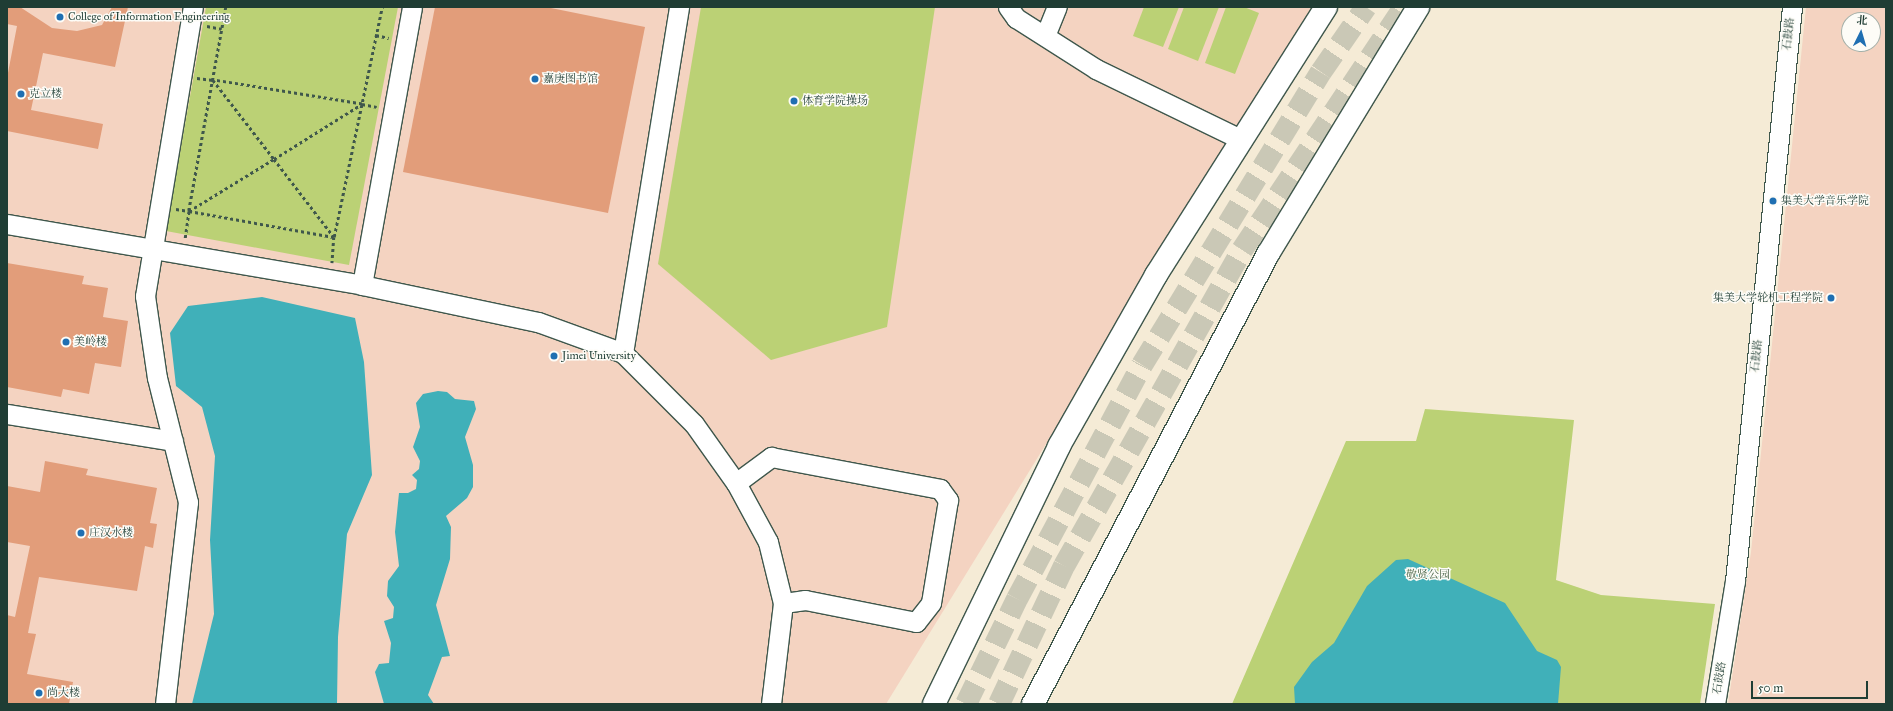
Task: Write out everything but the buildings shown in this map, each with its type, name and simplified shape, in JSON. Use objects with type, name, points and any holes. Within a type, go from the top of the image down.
[{"type":"main road","points":[[934,704],[1059,446],[1156,275],[1326,7]]},
{"type":"main road","points":[[1033,704],[1268,254],[1418,7]]},
{"type":"street","points":[[166,704],[188,502],[157,378],[145,296],[150,248],[193,7]]},
{"type":"street","points":[[362,285],[412,7]]},
{"type":"street","points":[[623,353],[679,7]]},
{"type":"street","points":[[1008,7],[1016,18],[1096,69],[1242,140]]},
{"type":"street","points":[[1045,36],[1057,7]]},
{"type":"street","name":"石鼓路","points":[[1716,704],[1735,581],[1792,7]]},
{"type":"street","points":[[7,224],[362,285],[538,322],[623,353],[694,424],[736,483],[768,542],[784,603],[771,704]]},
{"type":"street","points":[[7,414],[173,441]]},
{"type":"street","points":[[736,483],[771,457],[940,489],[948,500],[931,603],[916,622],[805,600],[784,603]]},
{"type":"path","points":[[183,254],[189,211],[226,7]]},
{"type":"path","points":[[330,280],[334,237],[382,7]]},
{"type":"path","points":[[213,80],[362,104]]},
{"type":"path","points":[[213,80],[334,237]]},
{"type":"path","points":[[189,211],[362,104]]},
{"type":"path","points":[[189,211],[334,237]]},
{"type":"shaded area","name":"Jimei University","points":[[7,7],[1315,7],[886,704],[7,704]]},
{"type":"shaded area","name":"集美大学轮机工程学院","points":[[1806,7],[1886,7],[1886,704],[1728,704],[1751,552]]},
{"type":"green space","points":[[206,7],[398,7],[349,265],[166,231]]},
{"type":"green space","points":[[701,7],[935,7],[887,327],[771,360],[658,264]]},
{"type":"green space","points":[[1144,7],[1179,7],[1163,47],[1133,36]]},
{"type":"green space","points":[[1184,7],[1219,7],[1198,61],[1168,49]]},
{"type":"green space","points":[[1226,7],[1244,7],[1259,13],[1235,74],[1205,63]]},
{"type":"green space","name":"敬贤公园","points":[[1425,409],[1574,420],[1556,580],[1601,595],[1715,604],[1700,704],[1232,704],[1346,441],[1416,441]]},
{"type":"water","points":[[262,297],[355,318],[364,362],[372,475],[347,534],[338,637],[337,704],[192,704],[214,614],[210,540],[215,456],[202,407],[176,386],[170,333],[188,306]]},
{"type":"water","points":[[438,391],[447,392],[455,399],[474,401],[476,409],[465,437],[473,465],[473,487],[467,498],[446,516],[451,527],[450,559],[436,605],[450,656],[442,657],[428,695],[434,704],[384,704],[375,672],[379,664],[389,663],[391,643],[384,621],[393,618],[394,607],[387,596],[388,581],[399,566],[395,532],[399,493],[408,493],[416,489],[417,480],[412,475],[419,469],[420,461],[413,447],[420,427],[416,403],[423,394]]},
{"type":"water","points":[[1408,559],[1505,603],[1537,651],[1557,660],[1561,667],[1558,704],[1295,704],[1294,687],[1312,662],[1334,643],[1367,586],[1396,560]]},
{"type":"tunnel","points":[[966,704],[1017,599],[1142,365],[1321,72],[1366,7]]},
{"type":"tunnel","points":[[999,704],[1064,566],[1242,250],[1404,7]]},
{"type":"place","name":"College of Information Engineering","points":[[60,17]]},
{"type":"place","name":"嘉庚图书馆","points":[[535,79]]},
{"type":"place","name":"克立楼","points":[[21,94]]},
{"type":"place","name":"体育学院操场","points":[[794,101]]},
{"type":"place","name":"集美大学音乐学院","points":[[1773,201]]},
{"type":"place","name":"集美大学轮机工程学院","points":[[1831,298]]},
{"type":"place","name":"美岭楼","points":[[66,342]]},
{"type":"place","name":"Jimei University","points":[[554,356]]},
{"type":"place","name":"庄汉水楼","points":[[81,533]]},
{"type":"place","name":"尚大楼","points":[[39,693]]}]
